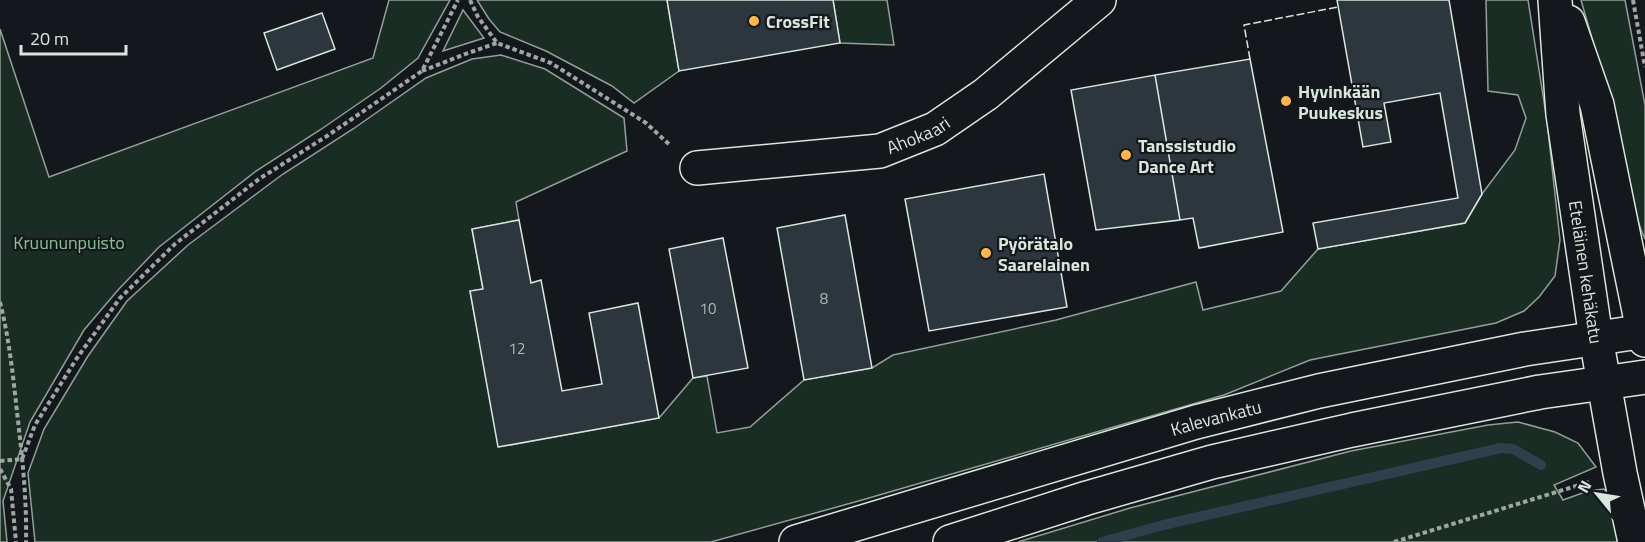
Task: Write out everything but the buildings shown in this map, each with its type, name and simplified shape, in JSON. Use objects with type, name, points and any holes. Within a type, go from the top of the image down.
[{"type":"main road","name":"Ahokaari","points":[[697,168],[880,151],[935,129],[986,94],[1099,0]]},
{"type":"main road","name":"Eteläinen kehäkatu","points":[[1558,0],[1597,105],[1645,334]]},
{"type":"main road","name":"Eteläinen kehäkatu","points":[[1558,0],[1563,114],[1603,383],[1635,542]]},
{"type":"main road","name":"Kalevankatu","points":[[796,542],[1196,422],[1330,389],[1525,349],[1596,338],[1645,334]]},
{"type":"main road","points":[[950,542],[1087,498],[1212,462],[1352,430],[1540,392],[1645,377]]},
{"type":"path","points":[[422,71],[458,0]]},
{"type":"path","points":[[470,0],[478,17],[497,43],[551,63],[646,123],[697,168]]},
{"type":"path","points":[[1633,0],[1645,67]]},
{"type":"path","points":[[22,459],[35,425],[76,358],[120,298],[167,252],[259,179],[422,71],[497,43]]},
{"type":"path","points":[[0,302],[7,329],[22,459],[27,520],[26,542]]},
{"type":"path","points":[[0,461],[22,459]]},
{"type":"path","points":[[0,470],[11,489],[16,542]]},
{"type":"path","points":[[1395,542],[1620,473]]},
{"type":"green space","name":"Kruununpuisto","points":[[389,0],[450,0],[418,58],[381,88],[256,171],[159,247],[84,330],[30,422],[3,501],[7,542],[0,542],[0,29],[49,177],[373,58]]},
{"type":"green space","points":[[477,0],[667,0],[679,71],[634,103],[612,86],[546,51],[500,32]]},
{"type":"green space","points":[[833,0],[887,0],[894,45],[840,43]]},
{"type":"green space","points":[[1486,0],[1528,0],[1547,121],[1560,240],[1555,276],[1539,297],[1524,311],[1496,323],[1310,360],[1224,395],[711,542],[35,542],[28,473],[44,429],[88,356],[127,301],[188,245],[283,174],[426,78],[472,59],[501,55],[545,69],[624,118],[627,151],[516,202],[519,220],[472,229],[483,289],[470,291],[499,447],[659,418],[693,378],[707,376],[717,433],[750,427],[804,380],[872,368],[893,355],[1056,320],[1196,282],[1203,310],[1281,291],[1318,249],[1465,223],[1482,194],[1515,150],[1526,118],[1518,95],[1488,91]]},
{"type":"green space","points":[[1581,0],[1625,0],[1645,105],[1645,239],[1632,201],[1615,120]]},
{"type":"green space","points":[[463,10],[484,38],[443,51]]},
{"type":"green space","points":[[1518,422],[1555,432],[1578,443],[1596,467],[1554,485],[1563,500],[1588,491],[1604,489],[1609,495],[1620,542],[1018,542],[1130,508],[1351,451],[1488,425]]},
{"type":"waterway","points":[[1102,542],[1167,524],[1501,448],[1513,449],[1541,465]]},
{"type":"fence","points":[[1250,59],[1244,25],[1338,7]]},
{"type":"place","name":"CrossFit","points":[[754,21]]},
{"type":"place","name":"Hyvinkään Puukeskus","points":[[1286,101]]},
{"type":"place","name":"Tanssistudio Dance Art","points":[[1126,155]]},
{"type":"place","name":"Pyörätalo Saarelainen","points":[[986,253]]}]
